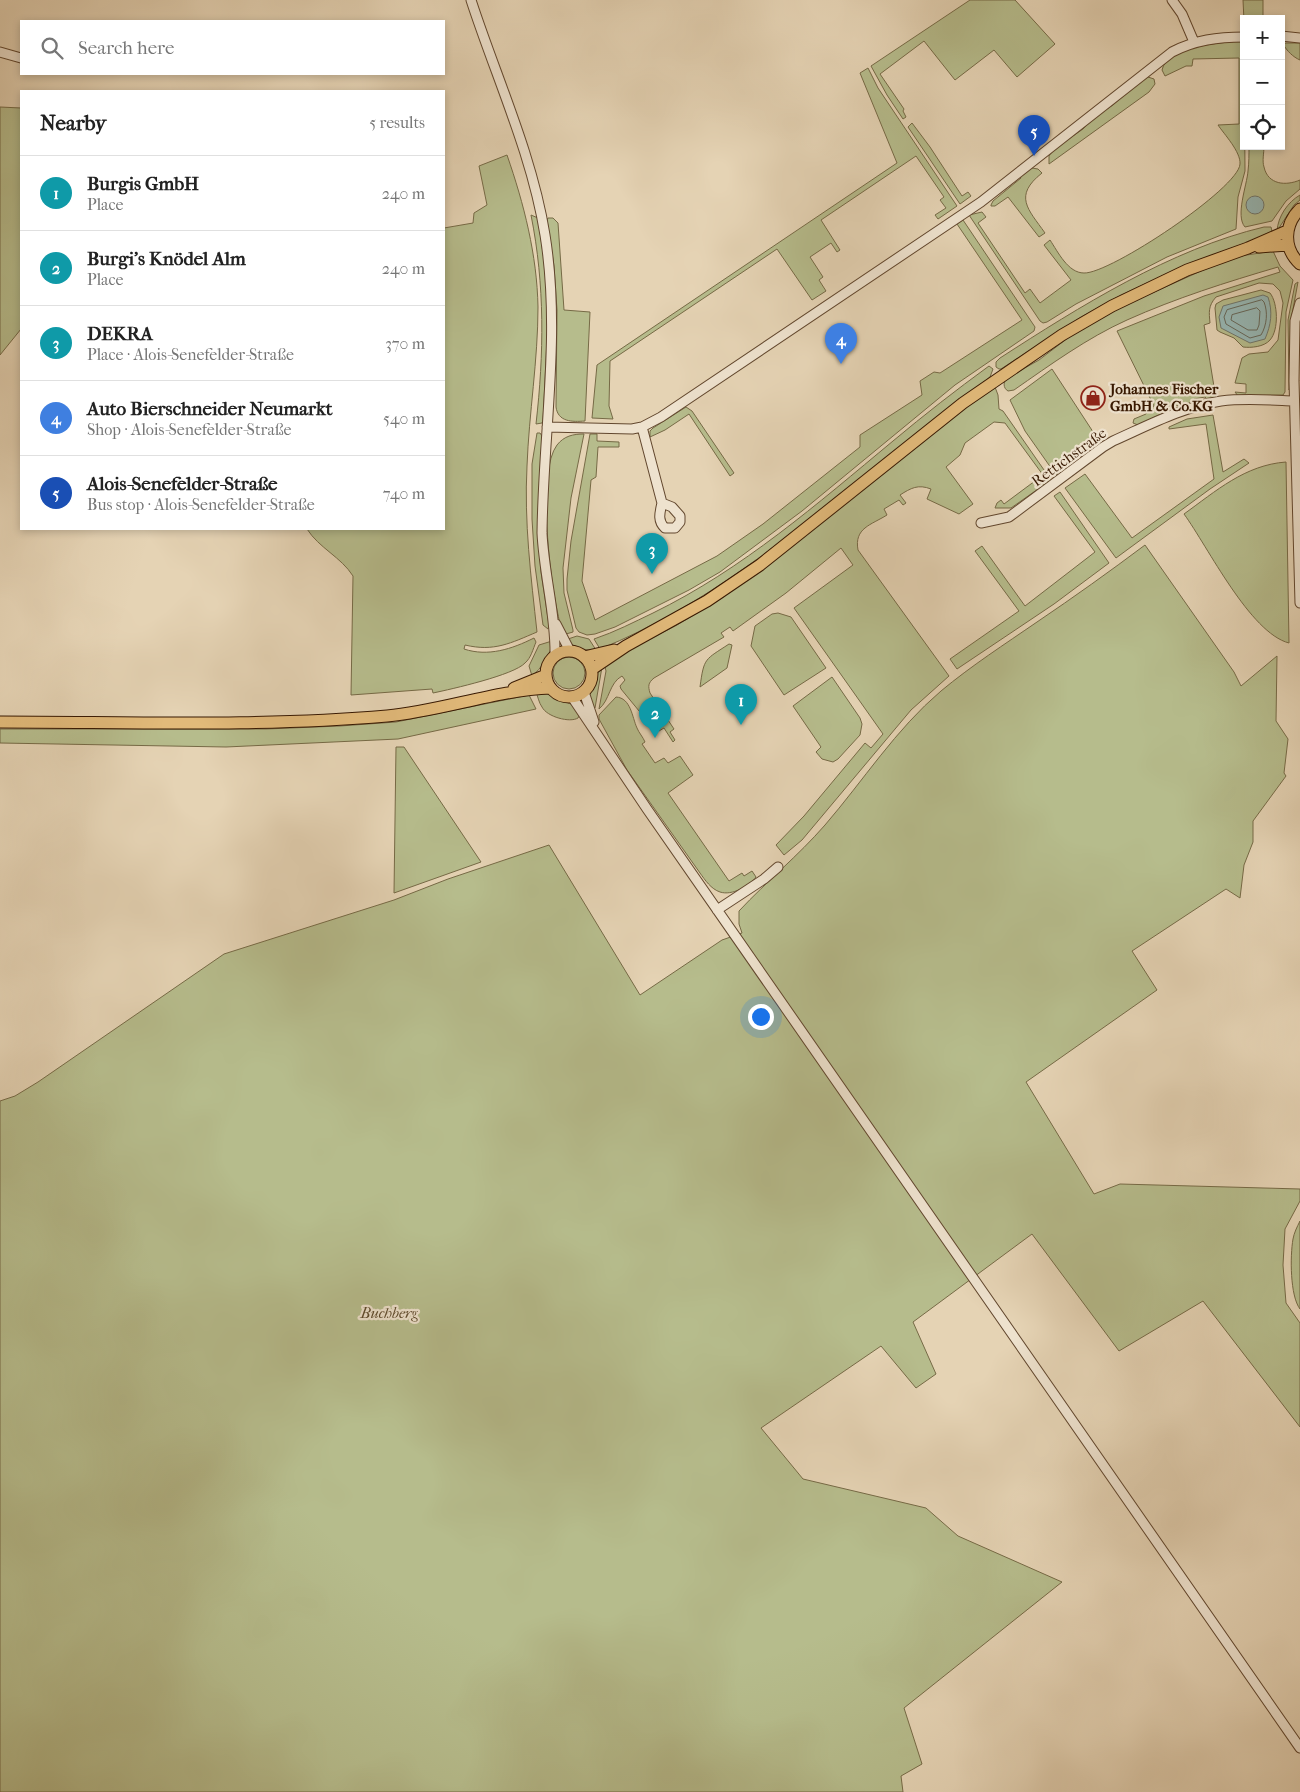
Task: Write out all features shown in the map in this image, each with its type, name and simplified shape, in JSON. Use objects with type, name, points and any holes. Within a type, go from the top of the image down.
[{"type":"main road","points":[[1300,209],[1291,221],[1288,231],[1288,246],[1292,255],[1300,264]]},
{"type":"main road","points":[[592,669],[626,646],[707,601],[754,570],[963,403],[1062,335],[1144,290],[1187,270],[1288,231]]},
{"type":"main road","points":[[1248,248],[1288,246]]},
{"type":"main road","points":[[584,656],[592,669],[592,680],[584,692],[572,697],[561,696],[551,688],[546,675],[548,665],[555,656],[562,652],[570,651],[584,656],[626,646]]},
{"type":"main road","points":[[498,695],[546,675]]},
{"type":"main road","points":[[0,722],[236,722],[338,719],[406,713],[498,695],[551,688]]},
{"type":"street","points":[[471,0],[521,143],[536,192],[545,234],[552,318],[542,534],[544,562],[554,619],[555,656]]},
{"type":"street","points":[[1172,0],[1182,14],[1194,42]]},
{"type":"street","points":[[1285,36],[1300,32]]},
{"type":"street","points":[[1285,36],[1300,38]]},
{"type":"street","points":[[547,427],[626,429],[642,427],[688,400],[981,202],[1158,62],[1178,49],[1194,42],[1214,38],[1240,37]]},
{"type":"street","points":[[0,52],[20,58]]},
{"type":"street","points":[[1300,298],[1295,321],[1294,401],[1300,603]]},
{"type":"street","name":"Rettichstraße","points":[[980,523],[1010,517],[1108,444],[1181,410],[1220,401],[1294,401]]},
{"type":"street","points":[[642,427],[662,503]]},
{"type":"street","points":[[554,619],[570,651]]},
{"type":"street","points":[[584,692],[599,736]]},
{"type":"street","points":[[572,697],[647,809],[1300,1748]]},
{"type":"street","points":[[717,910],[764,879],[778,867]]},
{"type":"green space","points":[[970,0],[1015,0],[1055,44],[1017,77],[994,50],[955,80],[924,41],[880,74],[904,109],[906,117],[903,119],[871,66]]},
{"type":"green space","points":[[1243,0],[1263,0],[1263,15],[1244,15]]},
{"type":"green space","points":[[1240,41],[1240,150],[1245,150],[1245,171],[1238,197],[1236,229],[1167,257],[1043,323],[969,215],[982,212],[986,217],[978,223],[1025,293],[1030,289],[1040,303],[1071,280],[1044,245],[1050,240],[1068,266],[1073,270],[1084,273],[1098,270],[1119,260],[1171,228],[1219,191],[1234,176],[1240,164],[1238,154],[1218,125],[1239,124],[1239,58],[1193,59],[1192,66],[1186,66],[1165,76],[1162,70],[1166,62],[1174,55],[1197,47]]},
{"type":"green space","points":[[1285,43],[1300,43],[1300,60],[1286,49]]},
{"type":"green space","points":[[868,68],[878,88],[957,206],[938,219],[935,215],[946,208],[940,200],[944,197],[916,156],[821,220],[840,250],[837,252],[831,243],[810,257],[823,277],[819,280],[826,291],[812,300],[777,249],[610,361],[609,406],[613,419],[592,418],[597,365],[897,163],[860,73]]},
{"type":"green space","points":[[1148,77],[1154,79],[1155,84],[1149,92],[1049,164],[1049,156],[1054,149],[1083,129],[1097,115],[1113,105],[1137,83]]},
{"type":"green space","points":[[0,107],[20,108],[20,330],[0,355]]},
{"type":"green space","points":[[912,123],[962,196],[968,192],[971,196],[960,204],[908,127]]},
{"type":"green space","points":[[1249,150],[1264,150],[1263,165],[1269,177],[1273,181],[1284,183],[1300,180],[1300,189],[1286,201],[1272,221],[1245,227],[1242,222],[1241,208],[1249,162]]},
{"type":"green space","points":[[507,155],[519,192],[535,268],[538,307],[537,347],[528,446],[526,508],[537,632],[519,640],[494,647],[465,645],[464,649],[491,652],[500,651],[534,638],[536,642],[527,661],[519,668],[482,681],[433,693],[432,689],[351,695],[353,576],[308,530],[445,530],[445,228],[473,223],[474,213],[487,205],[479,166]]},
{"type":"green space","points":[[1032,168],[1038,169],[1042,173],[1033,181],[1028,189],[1026,203],[1033,217],[1045,233],[1039,237],[1008,197],[995,206],[991,206],[993,201],[1021,178],[1019,175]]},
{"type":"green space","points":[[1300,195],[1300,200],[1294,205],[1277,231],[1279,220],[1284,210],[1291,201]]},
{"type":"green space","points":[[531,215],[538,218],[545,267],[548,318],[543,421],[536,424],[541,372],[542,320],[539,267]]},
{"type":"green space","points":[[548,218],[553,218],[558,223],[564,310],[590,312],[585,421],[566,420],[560,416],[556,407],[557,310]]},
{"type":"green space","points":[[963,220],[1035,327],[1034,331],[955,385],[802,511],[720,572],[689,590],[615,627],[595,634],[587,635],[579,632],[576,628],[567,590],[567,579],[571,541],[590,434],[597,434],[597,441],[619,442],[619,447],[598,447],[596,477],[591,480],[582,581],[595,620],[717,556],[763,524],[860,447],[860,435],[922,395],[920,381],[934,372],[940,373],[1022,320],[957,224]]},
{"type":"green space","points":[[1264,227],[1271,227],[1272,231],[1254,240],[1186,265],[1121,295],[1081,317],[1001,369],[996,367],[996,362],[1000,358],[1062,319],[1127,282],[1195,250],[1229,237]]},
{"type":"green space","points":[[1273,251],[1280,266],[1293,280],[1286,312],[1285,392],[1283,395],[1238,396],[1235,392],[1246,393],[1246,384],[1235,383],[1242,358],[1249,354],[1268,352],[1278,340],[1283,303],[1280,291],[1273,284],[1259,283],[1216,297],[1210,306],[1210,323],[1204,325],[1216,399],[1208,400],[1205,397],[1194,399],[1184,405],[1172,405],[1163,409],[1161,414],[1138,425],[1133,423],[1134,419],[1146,414],[1147,410],[1154,406],[1117,331],[1204,296],[1280,272],[1278,267],[1202,291],[1127,320],[1083,343],[1014,390],[1008,391],[1004,387],[1007,378],[1039,360],[1077,331],[1123,306],[1221,262],[1240,256]]},
{"type":"green space","points":[[1298,282],[1291,320],[1291,382],[1289,390],[1288,320],[1295,284]]},
{"type":"green space","points":[[1261,290],[1270,293],[1273,297],[1276,310],[1275,330],[1270,340],[1261,346],[1243,347],[1234,338],[1217,330],[1216,304],[1223,300]]},
{"type":"green space","points":[[989,366],[993,369],[990,377],[812,518],[745,568],[675,613],[600,649],[594,639],[632,623],[686,596],[748,556],[807,512],[928,412]]},
{"type":"green space","points":[[1052,369],[1099,441],[1056,475],[1025,431],[1010,400]]},
{"type":"green space","points":[[995,387],[998,395],[999,409],[1003,411],[1051,480],[1011,508],[995,508],[1001,500],[1004,504],[1043,475],[1005,423],[994,422],[965,443],[960,455],[946,467],[973,504],[959,514],[927,499],[931,489],[915,488],[900,495],[906,503],[903,505],[899,500],[884,509],[887,515],[861,532],[857,543],[858,550],[949,676],[911,710],[802,840],[784,855],[776,845],[804,816],[865,743],[871,748],[883,734],[794,608],[853,565],[841,548],[786,593],[733,631],[730,627],[721,633],[724,637],[651,681],[649,686],[650,693],[674,729],[670,732],[675,740],[673,742],[664,728],[659,731],[652,720],[650,721],[646,716],[644,717],[621,689],[620,686],[625,680],[622,676],[614,683],[599,709],[606,671],[604,663],[677,625],[722,598],[974,400]]},
{"type":"green space","points":[[686,407],[692,411],[734,473],[730,476],[689,414],[665,430],[650,437],[650,431],[653,428]]},
{"type":"green space","points":[[1213,415],[1223,472],[1244,459],[1249,463],[1210,489],[1116,558],[1065,488],[1085,474],[1132,538],[1214,479],[1206,424],[1169,429],[1169,427],[1187,419]]},
{"type":"green space","points":[[537,433],[540,433],[542,436],[538,526],[548,629],[543,625],[535,566],[532,519],[532,464]]},
{"type":"green space","points":[[584,434],[571,498],[563,568],[564,593],[573,630],[573,632],[566,634],[562,630],[559,620],[551,574],[546,500],[548,477],[551,458],[557,445],[569,436]]},
{"type":"green space","points":[[1286,462],[1289,643],[1274,636],[1245,606],[1184,514],[1220,488],[1244,474],[1271,464]]},
{"type":"green space","points":[[1060,492],[1109,563],[1054,604],[957,669],[950,659],[1019,611],[975,551],[982,546],[1025,606],[1095,552],[1054,496]]},
{"type":"green space","name":"Buchberg","points":[[1145,545],[1234,672],[1241,686],[1277,656],[1276,721],[1288,739],[1284,773],[1286,776],[1253,821],[1253,842],[1244,865],[1240,898],[1226,889],[1132,951],[1157,990],[1026,1082],[1094,1194],[1120,1184],[1300,1189],[1300,1201],[1285,1229],[1283,1265],[1286,1303],[1300,1323],[1300,1427],[1203,1301],[1119,1351],[1032,1234],[913,1322],[936,1374],[916,1388],[881,1346],[761,1428],[803,1479],[926,1508],[958,1536],[1062,1582],[904,1708],[922,1764],[901,1776],[903,1792],[0,1792],[0,1101],[15,1096],[38,1082],[224,954],[394,900],[448,879],[549,845],[640,995],[722,940],[742,933],[739,924],[739,911],[815,836],[895,738],[941,691],[976,664]]},
{"type":"green space","points":[[778,613],[791,617],[826,668],[784,695],[751,646],[755,626],[772,614]]},
{"type":"green space","points":[[577,636],[589,639],[596,650],[577,647],[568,639]]},
{"type":"green space","points":[[552,641],[552,646],[545,660],[532,676],[529,666],[539,645]]},
{"type":"green space","points":[[729,644],[732,645],[727,668],[700,687],[707,660]]},
{"type":"green space","points":[[569,657],[575,658],[580,662],[584,667],[584,679],[580,684],[575,688],[569,689],[563,688],[558,684],[554,679],[553,673],[554,667],[558,662],[563,658]]},
{"type":"green space","points":[[602,667],[595,708],[593,708],[589,693]]},
{"type":"green space","points":[[832,677],[860,718],[862,724],[860,735],[833,762],[822,759],[816,752],[821,747],[793,706]]},
{"type":"green space","points":[[536,692],[547,694],[572,705],[580,714],[578,718],[570,720],[549,714],[541,705]]},
{"type":"green space","points":[[529,695],[536,709],[398,739],[226,747],[0,743],[0,729],[266,729],[396,722]]},
{"type":"green space","points":[[616,697],[621,698],[628,704],[637,728],[645,742],[642,744],[655,763],[664,758],[668,763],[680,756],[693,775],[668,793],[729,881],[742,873],[744,876],[752,871],[756,877],[749,884],[730,893],[725,893],[714,889],[702,876],[627,770],[599,719],[599,715]]},
{"type":"green space","points":[[396,747],[404,747],[481,862],[394,893]]},
{"type":"green space","points":[[1300,1221],[1300,1309],[1294,1295],[1291,1255],[1293,1239]]},
{"type":"water","points":[[1251,196],[1259,196],[1264,201],[1262,212],[1251,214],[1246,209],[1246,201]]},
{"type":"water","points":[[1263,295],[1268,297],[1271,313],[1269,329],[1265,339],[1250,343],[1221,328],[1219,317],[1223,306]]},
{"type":"place","name":"Alois-Senefelder-Straße","points":[[1034,156]]},
{"type":"place","name":"Auto Bierschneider Neumarkt","points":[[841,364]]},
{"type":"place","name":"Johannes Fischer GmbH & Co.KG","points":[[1093,398]]},
{"type":"place","name":"DEKRA","points":[[652,574]]},
{"type":"place","name":"Burgis GmbH","points":[[741,725]]},
{"type":"place","name":"Burgi's Knödel Alm","points":[[655,738]]}]
